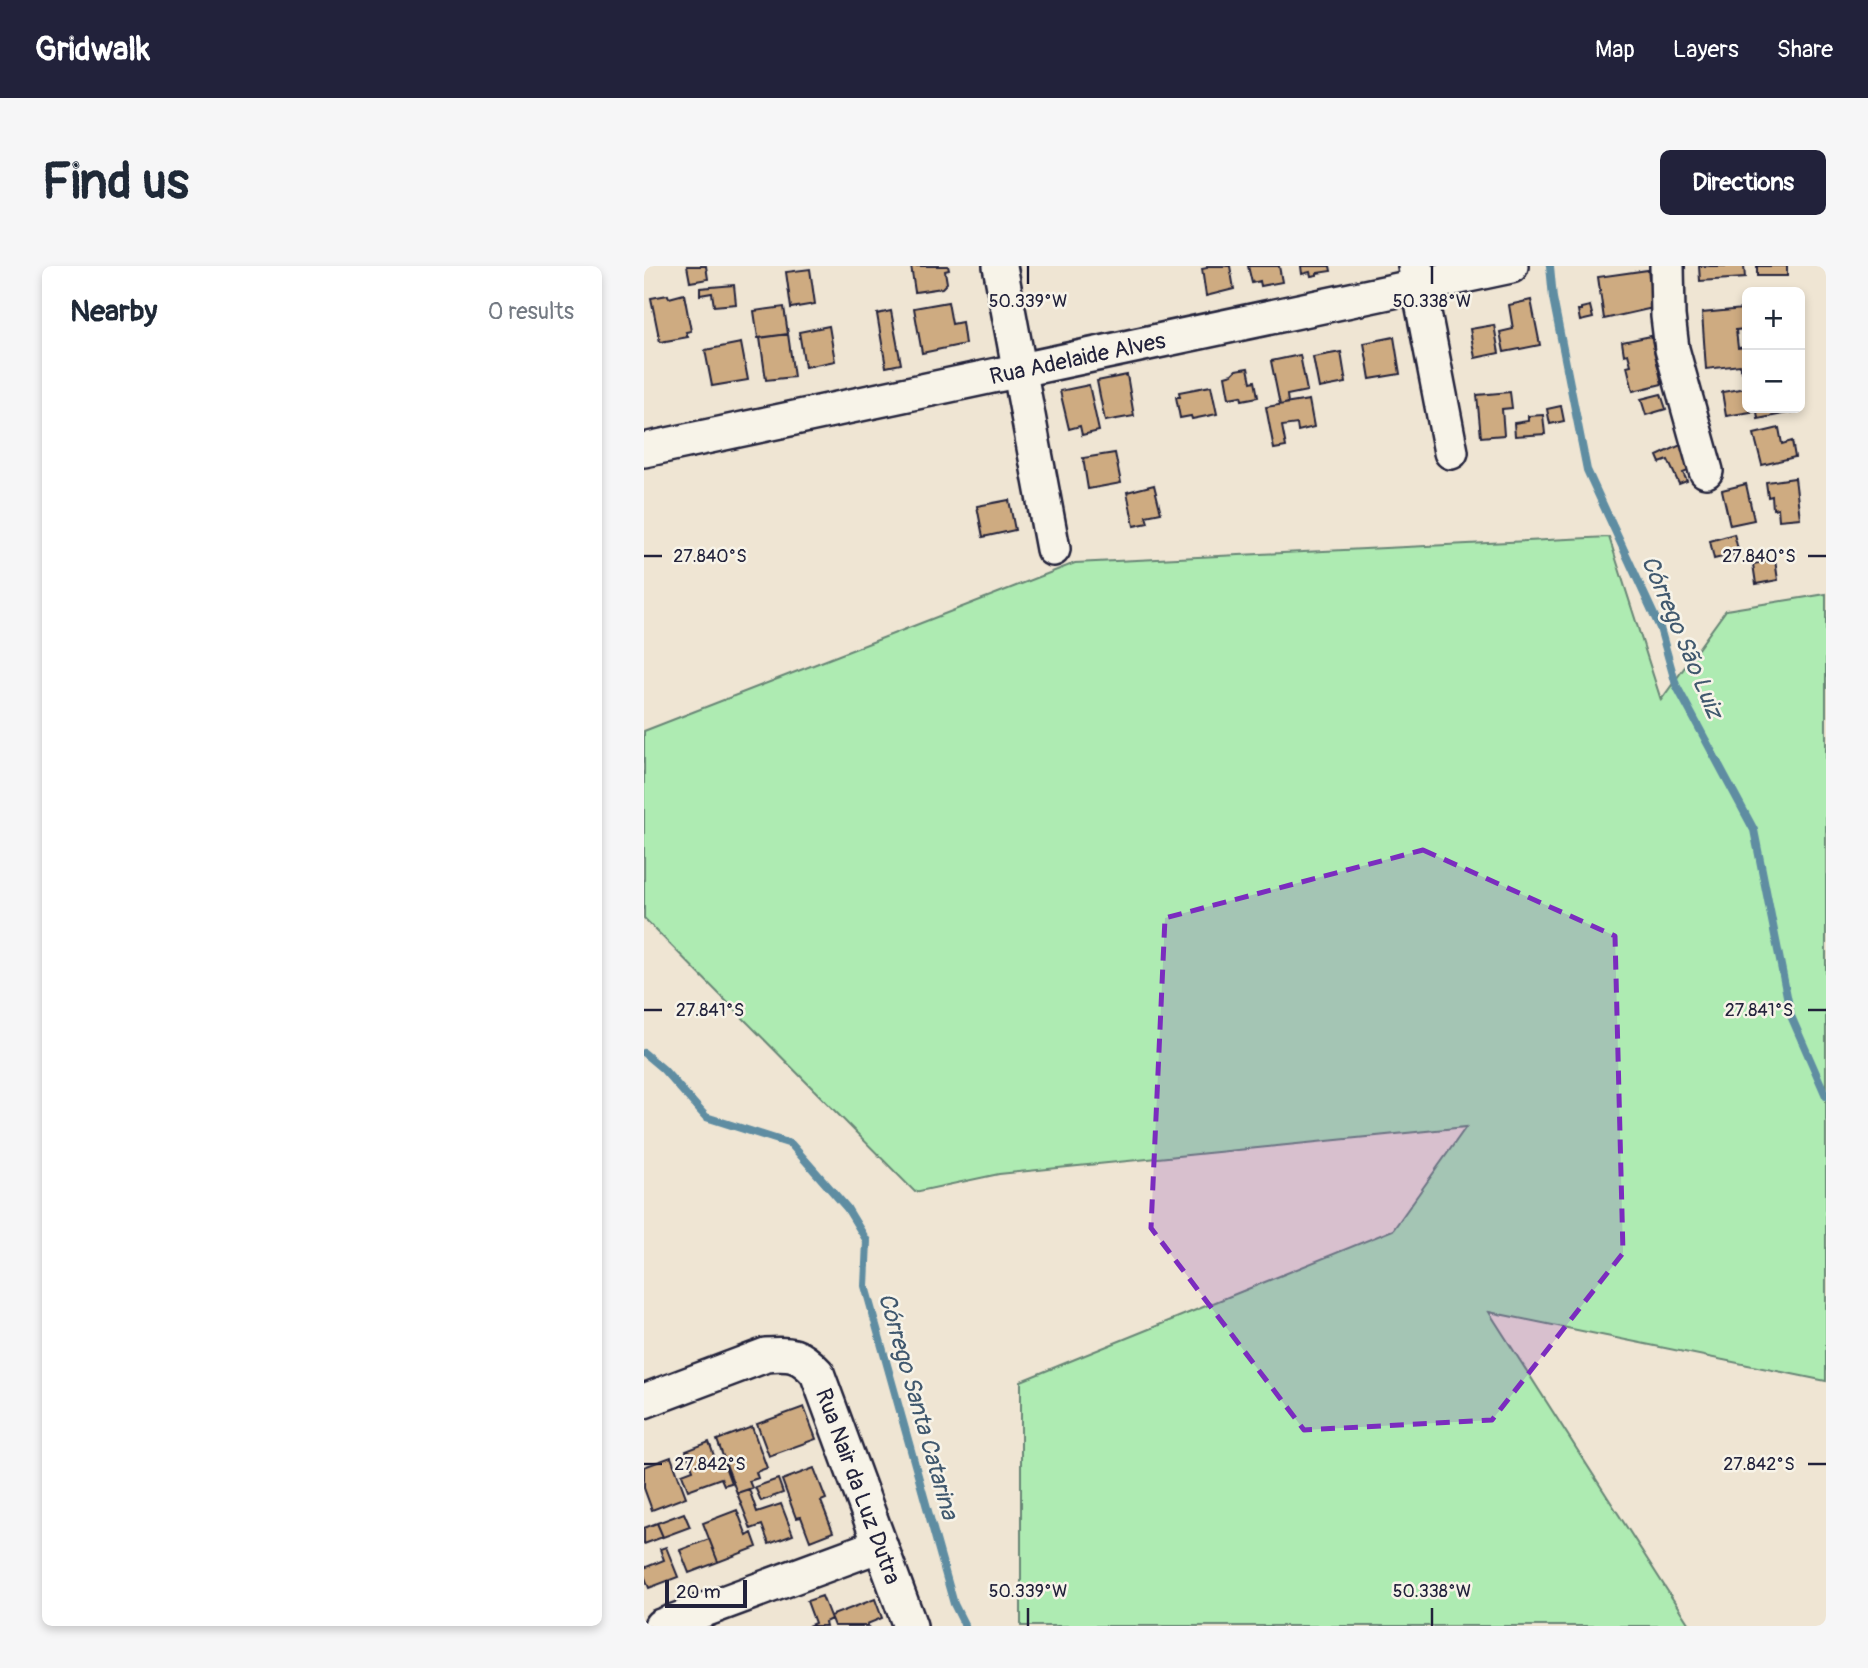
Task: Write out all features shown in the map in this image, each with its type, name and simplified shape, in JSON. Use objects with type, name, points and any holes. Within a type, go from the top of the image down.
[{"type":"street","points":[[1000,266],[1053,549]]},
{"type":"street","name":"Rua Adelaide Alves","points":[[644,450],[1020,370],[1417,276],[1511,266]]},
{"type":"street","points":[[1667,266],[1672,349],[1706,471]]},
{"type":"street","points":[[1417,276],[1451,452]]},
{"type":"street","name":"Rua Nair da Luz Dutra","points":[[644,1401],[766,1355],[796,1355],[808,1363],[817,1373],[910,1626]]},
{"type":"street","points":[[661,1626],[880,1545]]},
{"type":"highlighted area","points":[[1423,850],[1615,936],[1623,1253],[1492,1420],[1304,1430],[1151,1228],[1165,918]]},
{"type":"green space","points":[[1609,537],[1661,700],[1726,610],[1826,594],[1826,1381],[1489,1312],[1690,1626],[1021,1626],[1021,1381],[1393,1230],[1466,1127],[999,1174],[915,1192],[644,918],[644,731],[1075,563]]},
{"type":"building","points":[[687,266],[706,266],[708,279],[690,282]]},
{"type":"building","points":[[911,266],[948,266],[949,270],[945,271],[947,283],[942,288],[915,292]]},
{"type":"building","points":[[1207,266],[1230,266],[1234,289],[1206,296],[1202,269]]},
{"type":"building","points":[[1248,266],[1279,266],[1282,282],[1261,286],[1260,281],[1252,283]]},
{"type":"building","points":[[1301,266],[1330,266],[1331,271],[1311,276],[1310,272],[1302,274]]},
{"type":"building","points":[[1699,266],[1744,266],[1745,278],[1700,281]]},
{"type":"building","points":[[1757,266],[1787,266],[1787,276],[1757,276]]},
{"type":"building","points":[[810,269],[815,304],[791,308],[786,272]]},
{"type":"building","points":[[1648,270],[1653,308],[1604,319],[1598,277]]},
{"type":"building","points":[[734,285],[736,304],[714,306],[712,293],[700,295],[700,288]]},
{"type":"building","points":[[684,294],[691,331],[686,332],[688,337],[660,342],[651,298],[668,295],[669,298]]},
{"type":"building","points":[[1531,300],[1540,345],[1504,352],[1500,332],[1513,329],[1509,305]]},
{"type":"building","points":[[948,302],[952,324],[962,322],[965,344],[922,353],[914,308]]},
{"type":"building","points":[[1590,306],[1593,318],[1580,321],[1578,310]]},
{"type":"building","points":[[784,307],[788,334],[758,338],[754,311]]},
{"type":"building","points":[[1742,309],[1742,329],[1736,330],[1738,348],[1742,348],[1742,371],[1740,365],[1706,369],[1702,313]]},
{"type":"building","points":[[891,311],[901,364],[886,367],[877,314]]},
{"type":"building","points":[[1494,325],[1499,353],[1475,358],[1470,329]]},
{"type":"building","points":[[829,326],[835,361],[805,367],[799,332]]},
{"type":"building","points":[[788,334],[794,377],[766,380],[760,338]]},
{"type":"building","points":[[1651,336],[1662,384],[1633,391],[1627,366],[1631,365],[1628,354],[1624,355],[1622,342]]},
{"type":"building","points":[[1394,337],[1400,374],[1370,379],[1364,343]]},
{"type":"building","points":[[741,343],[748,380],[712,386],[705,350]]},
{"type":"building","points":[[1341,352],[1346,383],[1319,388],[1313,357]]},
{"type":"building","points":[[1300,355],[1307,391],[1287,395],[1288,403],[1280,405],[1271,361]]},
{"type":"building","points":[[1248,368],[1251,382],[1255,381],[1258,397],[1242,400],[1241,396],[1229,398],[1225,376]]},
{"type":"building","points":[[1127,375],[1134,416],[1105,421],[1097,381]]},
{"type":"building","points":[[1089,385],[1099,431],[1082,435],[1080,426],[1069,429],[1060,391]]},
{"type":"building","points":[[1211,386],[1217,414],[1192,419],[1191,416],[1180,418],[1176,397],[1180,397],[1179,392]]},
{"type":"building","points":[[1742,389],[1742,413],[1745,413],[1726,416],[1722,392]]},
{"type":"building","points":[[1510,392],[1512,408],[1502,409],[1504,435],[1481,437],[1477,395]]},
{"type":"building","points":[[1661,394],[1666,409],[1646,415],[1641,399]]},
{"type":"building","points":[[1309,400],[1314,427],[1298,431],[1297,424],[1282,426],[1286,447],[1274,449],[1266,407]]},
{"type":"building","points":[[1561,406],[1564,421],[1550,424],[1547,409]]},
{"type":"building","points":[[1757,413],[1788,413],[1758,419]]},
{"type":"building","points":[[1543,415],[1545,434],[1515,436],[1514,423],[1528,421],[1528,416]]},
{"type":"building","points":[[1779,428],[1782,444],[1792,441],[1795,457],[1762,465],[1754,434]]},
{"type":"building","points":[[1687,442],[1698,467],[1683,473],[1687,481],[1679,484],[1668,460],[1660,463],[1657,456]]},
{"type":"building","points":[[1115,453],[1121,483],[1088,489],[1083,458]]},
{"type":"building","points":[[1795,478],[1800,518],[1779,520],[1778,508],[1773,509],[1772,496],[1768,497],[1766,482]]},
{"type":"building","points":[[1746,484],[1754,520],[1730,525],[1722,490]]},
{"type":"building","points":[[1154,485],[1161,513],[1146,516],[1148,523],[1134,526],[1127,492]]},
{"type":"building","points":[[1009,500],[1015,530],[983,537],[977,506]]},
{"type":"building","points":[[1734,534],[1739,553],[1714,559],[1710,541]]},
{"type":"building","points":[[1775,560],[1778,580],[1756,584],[1753,564]]},
{"type":"building","points":[[804,1407],[816,1439],[769,1456],[757,1424]]},
{"type":"building","points":[[752,1427],[767,1468],[756,1472],[758,1478],[749,1481],[752,1488],[737,1493],[717,1440]]},
{"type":"building","points":[[709,1442],[716,1461],[722,1458],[731,1483],[724,1485],[721,1478],[688,1490],[682,1474],[693,1470],[686,1451]]},
{"type":"building","points":[[671,1457],[686,1497],[652,1510],[644,1488],[644,1467]]},
{"type":"building","points":[[814,1468],[826,1499],[821,1501],[833,1532],[810,1541],[801,1517],[796,1518],[782,1480]]},
{"type":"building","points":[[778,1479],[783,1493],[761,1501],[755,1487]]},
{"type":"building","points":[[749,1489],[757,1512],[781,1504],[793,1535],[769,1544],[762,1525],[751,1529],[737,1493]]},
{"type":"building","points":[[737,1510],[747,1536],[752,1533],[757,1547],[718,1562],[703,1523]]},
{"type":"building","points":[[684,1513],[690,1527],[663,1537],[657,1523]]},
{"type":"building","points":[[657,1523],[663,1537],[644,1544],[644,1528]]},
{"type":"building","points":[[709,1539],[718,1562],[689,1573],[680,1550]]},
{"type":"building","points":[[666,1547],[678,1577],[649,1588],[644,1568],[664,1560],[660,1549]]},
{"type":"building","points":[[822,1596],[831,1619],[825,1622],[826,1626],[808,1626],[815,1623],[807,1601]]},
{"type":"building","points":[[875,1599],[882,1618],[867,1624],[868,1626],[834,1626],[830,1616]]},
{"type":"waterway","name":"Córrego São Luiz","points":[[1550,266],[1553,298],[1587,470],[1660,628],[1676,685],[1754,830],[1791,1016],[1826,1096]]},
{"type":"waterway","name":"Córrego Santa Catarina","points":[[644,1053],[663,1069],[706,1117],[791,1144],[847,1208],[867,1241],[865,1286],[954,1604],[965,1626]]}]
